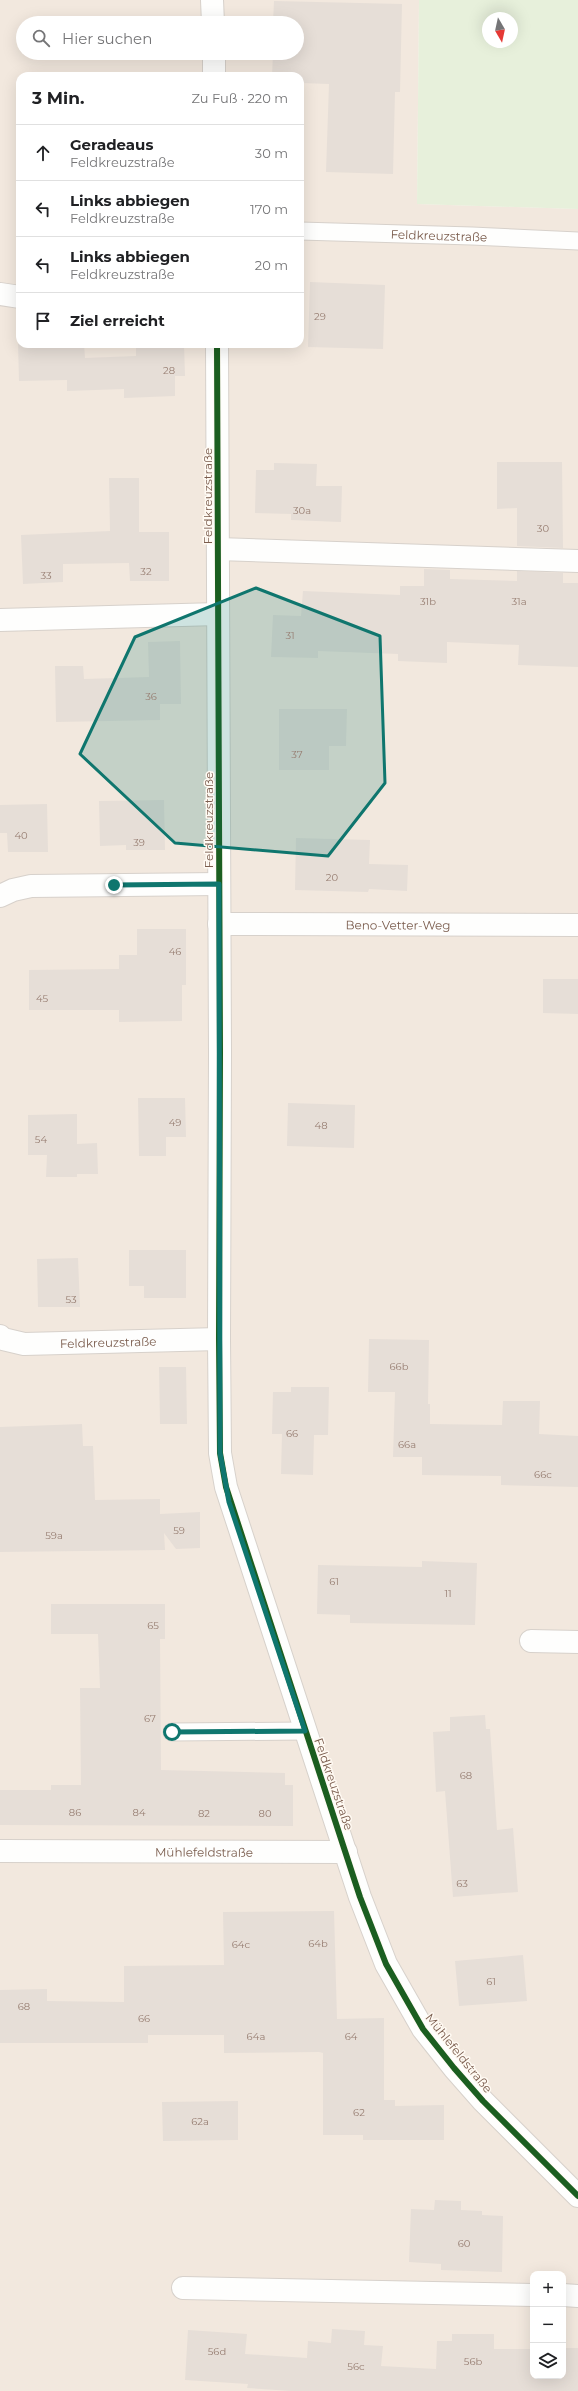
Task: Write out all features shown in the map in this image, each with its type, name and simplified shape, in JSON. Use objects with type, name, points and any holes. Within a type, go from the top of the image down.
[{"type":"street","points":[[212,0],[213,16]]},
{"type":"street","points":[[214,60],[214,72]]},
{"type":"street","points":[[0,294],[16,296]]},
{"type":"street","name":"Feldkreuzstraße","points":[[217,348],[220,1061],[218,1339],[220,1453],[226,1487],[346,1852]]},
{"type":"street","name":"Feldkreuzstraße","points":[[218,549],[578,561]]},
{"type":"street","points":[[0,620],[218,614]]},
{"type":"street","name":"Feldkreuzstraße","points":[[0,896],[13,890],[31,886],[219,884]]},
{"type":"street","name":"Beno-Vetter-Weg","points":[[219,924],[578,925]]},
{"type":"street","name":"Feldkreuzstraße","points":[[0,1336],[3,1340],[24,1344],[218,1339]]},
{"type":"street","points":[[531,1641],[578,1642]]},
{"type":"street","name":"Mühlefeldstraße","points":[[0,1851],[346,1852],[376,1939],[398,1986],[423,2029],[483,2101],[578,2196]]},
{"type":"street","points":[[183,2288],[530,2294]]},
{"type":"street","points":[[566,2295],[578,2296]]},
{"type":"lane","name":"Feldkreuzstraße","points":[[304,231],[472,236],[578,242]]},
{"type":"lane","name":"Feldkreuzstraße","points":[[172,1732],[305,1731]]},
{"type":"highlighted area","points":[[256,588],[380,636],[385,783],[328,856],[175,843],[80,754],[135,637]]},
{"type":"shaded area","points":[[0,0],[419,0],[417,204],[578,209],[578,2391],[0,2391]]},
{"type":"green space","points":[[419,0],[578,0],[578,209],[417,204]]},
{"type":"building","points":[[274,1],[402,4],[400,92],[395,92],[393,174],[326,172],[329,84],[304,83],[304,72],[272,72],[273,60],[304,60],[304,16],[273,16]]},
{"type":"building","points":[[310,282],[385,285],[383,349],[308,347]]},
{"type":"building","points":[[18,348],[84,348],[85,358],[136,356],[136,348],[184,348],[185,376],[175,376],[175,396],[124,398],[124,389],[67,391],[67,380],[19,381]]},
{"type":"building","points":[[497,462],[562,462],[563,548],[517,546],[517,508],[497,509]]},
{"type":"building","points":[[274,463],[317,464],[316,486],[342,486],[341,522],[291,520],[291,514],[255,513],[256,470],[274,470]]},
{"type":"building","points":[[109,478],[139,478],[139,532],[169,532],[169,581],[130,581],[129,563],[63,564],[63,582],[23,584],[21,535],[110,531]]},
{"type":"building","points":[[424,569],[450,570],[450,579],[517,581],[517,571],[563,573],[563,583],[578,583],[578,667],[518,665],[519,645],[447,642],[447,663],[398,661],[398,654],[318,651],[318,658],[271,657],[273,615],[301,616],[303,591],[400,595],[400,586],[424,586]]},
{"type":"building","points":[[180,641],[181,704],[160,704],[160,720],[56,722],[55,666],[83,666],[84,679],[149,677],[148,642]]},
{"type":"building","points":[[279,709],[347,709],[346,746],[329,746],[329,770],[279,770]]},
{"type":"building","points":[[164,800],[165,850],[126,850],[126,845],[100,846],[99,801]]},
{"type":"building","points":[[47,804],[48,852],[8,852],[7,833],[0,833],[0,805]]},
{"type":"building","points":[[296,838],[370,840],[369,864],[408,865],[407,891],[369,889],[368,892],[295,890]]},
{"type":"building","points":[[137,929],[186,929],[186,985],[182,985],[182,1021],[119,1022],[119,1010],[29,1010],[29,970],[119,969],[119,955],[137,955]]},
{"type":"building","points":[[543,979],[578,979],[578,1014],[543,1013]]},
{"type":"building","points":[[138,1098],[185,1098],[186,1137],[166,1137],[166,1156],[139,1156]]},
{"type":"building","points":[[288,1103],[355,1105],[354,1148],[287,1146]]},
{"type":"building","points":[[77,1114],[77,1144],[97,1143],[98,1174],[77,1174],[77,1177],[46,1177],[47,1155],[28,1155],[28,1115]]},
{"type":"building","points":[[129,1250],[186,1250],[186,1298],[144,1298],[144,1286],[129,1286]]},
{"type":"building","points":[[78,1258],[80,1307],[38,1307],[37,1259]]},
{"type":"building","points":[[369,1339],[429,1340],[428,1404],[430,1404],[430,1424],[502,1425],[503,1401],[540,1401],[539,1434],[578,1436],[578,1487],[501,1485],[501,1476],[422,1475],[422,1457],[393,1457],[395,1392],[368,1392]]},
{"type":"building","points":[[159,1367],[186,1367],[187,1424],[160,1424]]},
{"type":"building","points":[[291,1387],[329,1387],[328,1435],[314,1435],[313,1475],[281,1474],[282,1434],[272,1434],[273,1392],[291,1392]]},
{"type":"building","points":[[82,1424],[83,1446],[93,1446],[95,1500],[160,1499],[160,1514],[200,1512],[200,1548],[176,1549],[164,1533],[165,1550],[0,1552],[0,1427]]},
{"type":"building","points":[[422,1561],[477,1563],[475,1625],[350,1623],[350,1615],[317,1614],[318,1565],[422,1567]]},
{"type":"building","points":[[51,1604],[165,1604],[165,1639],[160,1639],[161,1770],[285,1773],[285,1785],[293,1785],[293,1826],[0,1825],[0,1790],[51,1790],[51,1785],[81,1785],[80,1688],[100,1688],[98,1634],[51,1634]]},
{"type":"building","points":[[485,1715],[486,1729],[490,1729],[497,1830],[513,1828],[518,1892],[453,1897],[445,1791],[436,1792],[433,1732],[450,1731],[450,1717]]},
{"type":"building","points":[[334,1911],[337,2019],[384,2018],[384,2100],[395,2100],[395,2106],[444,2105],[444,2140],[363,2140],[363,2135],[323,2135],[323,2053],[319,2052],[224,2053],[224,2035],[148,2035],[148,2043],[0,2043],[0,1990],[47,1989],[47,2001],[124,2002],[124,1966],[224,1965],[223,1912]]},
{"type":"building","points":[[523,1955],[527,2001],[459,2006],[455,1961]]},
{"type":"building","points":[[238,2101],[238,2140],[163,2141],[162,2102]]},
{"type":"building","points":[[435,2200],[461,2201],[461,2210],[482,2211],[482,2215],[503,2216],[502,2272],[441,2270],[441,2264],[409,2262],[411,2209],[434,2210]]},
{"type":"building","points":[[332,2329],[365,2331],[364,2345],[383,2346],[381,2366],[436,2369],[437,2341],[452,2341],[452,2334],[494,2334],[494,2349],[530,2349],[530,2379],[566,2379],[566,2348],[578,2348],[578,2391],[291,2391],[247,2388],[248,2384],[185,2380],[188,2330],[247,2334],[245,2354],[307,2358],[308,2341],[331,2343]]},
{"type":"cycle path","points":[[217,348],[220,1053],[219,1339],[220,1453],[226,1487],[360,1897],[386,1964],[423,2029],[454,2068],[483,2101],[578,2196]]},
{"type":"route","points":[[114,885],[219,884],[220,1268],[218,1339],[220,1453],[229,1502],[305,1731],[172,1732]]}]
